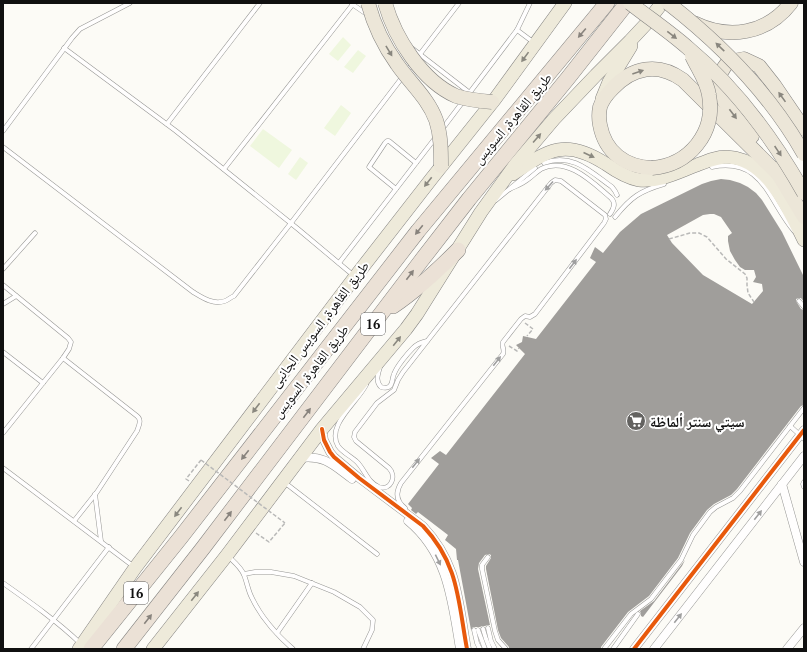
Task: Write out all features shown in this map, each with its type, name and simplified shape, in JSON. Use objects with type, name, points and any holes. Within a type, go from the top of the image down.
[{"type":"highway","points":[[368,3],[375,24],[388,51],[406,76],[422,94],[432,111],[440,137],[441,166]]},
{"type":"highway","points":[[385,3],[390,18],[402,42],[417,63],[434,81],[441,87],[457,96],[492,102]]},
{"type":"highway","name":"طريق القاهرة, السويس","points":[[84,647],[181,537],[418,231],[607,3]]},
{"type":"highway","points":[[629,3],[687,47],[728,87],[749,111],[780,154],[804,193]]},
{"type":"highway","name":"طريق القاهرة, السويس","points":[[124,649],[208,542],[469,199],[629,3]]},
{"type":"highway","points":[[668,3],[692,22],[728,55],[760,91],[790,131],[804,154]]},
{"type":"highway","points":[[692,22],[718,31],[746,32],[764,26],[772,21],[791,3]]},
{"type":"highway","points":[[687,47],[705,80],[709,95],[710,110],[708,125],[697,145],[674,163],[667,166],[652,168],[644,168],[630,164],[612,151],[601,131],[600,106],[608,93],[625,78],[638,71],[658,69],[671,73],[682,80],[780,176]]},
{"type":"highway","points":[[804,129],[759,66],[744,58],[728,62],[722,71],[718,83],[725,103],[760,146],[804,217]]},
{"type":"highway","points":[[382,313],[422,284],[458,250]]},
{"type":"main road","name":"طريق القاهرة, السويس الجانبى","points":[[84,647],[135,568],[355,277],[492,102],[564,3]]},
{"type":"main road","points":[[600,106],[609,82],[645,25],[662,3]]},
{"type":"main road","points":[[507,184],[528,149],[554,119],[645,25]]},
{"type":"main road","points":[[458,250],[482,212],[507,184],[536,158],[562,149],[582,151],[625,176],[637,180],[660,179],[710,160],[727,158],[744,161],[764,175],[779,193],[804,240]]},
{"type":"main road","name":"16","points":[[153,649],[227,555],[282,480],[322,429],[399,339],[458,250]]},
{"type":"street","points":[[322,429],[324,440],[334,457],[359,478],[423,526],[441,550],[454,577],[465,640],[468,649]]},
{"type":"street","points":[[634,649],[803,435]]},
{"type":"street","points":[[299,458],[315,457],[330,463],[403,517],[420,532],[433,549],[443,568],[452,598],[460,649]]},
{"type":"street","points":[[654,649],[782,484],[803,460]]},
{"type":"street","points":[[782,484],[804,562]]},
{"type":"street","points":[[787,649],[804,628]]},
{"type":"lane","points":[[3,131],[64,48],[80,29],[130,3]]},
{"type":"lane","points":[[167,124],[260,3]]},
{"type":"lane","points":[[3,147],[193,292],[207,300],[215,302],[225,301],[234,296],[459,3]]},
{"type":"lane","points":[[339,263],[517,30],[530,3]]},
{"type":"lane","points":[[224,169],[352,4],[384,27]]},
{"type":"lane","points":[[517,30],[535,43]]},
{"type":"lane","points":[[390,32],[470,92]]},
{"type":"lane","points":[[64,48],[167,124],[291,223],[355,277]]},
{"type":"lane","points":[[396,189],[368,166],[385,143],[389,141],[416,163]]},
{"type":"lane","points":[[544,163],[556,160],[574,162],[587,169],[612,188],[617,195]]},
{"type":"lane","points":[[712,167],[725,165],[738,167],[756,176],[789,226],[804,240]]},
{"type":"lane","points":[[507,184],[522,183],[542,169],[551,166],[561,166],[581,174],[612,198],[615,206],[610,214]]},
{"type":"lane","points":[[675,179],[693,167]]},
{"type":"lane","points":[[507,184],[535,168]]},
{"type":"lane","points":[[370,372],[368,382],[365,387],[339,422],[335,431],[335,436],[341,450],[357,462],[369,480],[378,487],[384,488],[389,486],[392,482],[394,476],[392,471],[356,441],[354,437],[355,432],[377,404],[394,390],[403,372],[551,183],[558,180],[563,182],[606,217],[606,221],[535,314],[523,317],[503,342],[503,354],[399,486],[397,493],[398,499],[409,512]]},
{"type":"lane","points":[[615,217],[624,206],[639,194],[650,188],[668,182]]},
{"type":"lane","points":[[3,268],[35,233]]},
{"type":"lane","points":[[3,286],[70,340],[71,345],[63,358],[3,433]]},
{"type":"lane","points":[[3,304],[16,296]]},
{"type":"lane","points":[[799,301],[804,307]]},
{"type":"lane","points":[[382,358],[378,381],[381,387],[386,388],[391,384],[396,368],[409,352],[417,345],[428,340]]},
{"type":"lane","points":[[3,352],[43,383]]},
{"type":"lane","points":[[63,358],[139,419],[137,431],[95,494],[74,521]]},
{"type":"lane","points":[[604,649],[631,614],[651,599],[681,560],[693,535],[710,512],[733,498],[740,491],[804,408]]},
{"type":"lane","points":[[790,426],[803,435]]},
{"type":"lane","points":[[3,468],[135,568]]},
{"type":"lane","points":[[282,480],[377,554]]},
{"type":"lane","points":[[804,482],[804,487]]},
{"type":"lane","points":[[95,494],[101,541]]},
{"type":"lane","points":[[415,516],[425,526],[430,534]]},
{"type":"lane","points":[[30,649],[109,547]]},
{"type":"lane","points":[[227,555],[244,574],[251,597],[266,619],[284,641],[293,649]]},
{"type":"lane","points":[[488,557],[482,565],[482,569],[495,631],[498,640],[506,649]]},
{"type":"lane","points":[[244,574],[271,572],[294,576],[334,592],[360,607],[373,620],[372,630],[364,649]]},
{"type":"lane","points":[[3,583],[67,630],[84,647]]},
{"type":"lane","points":[[277,633],[312,583]]},
{"type":"lane","points":[[613,649],[638,614]]},
{"type":"lane","points":[[480,649],[477,643],[481,629]]},
{"type":"lane","points":[[481,629],[480,637],[485,649]]},
{"type":"lane","points":[[481,629],[490,649]]},
{"type":"lane","points":[[481,629],[491,641],[495,649]]},
{"type":"path","points":[[669,239],[690,233],[699,233],[707,237],[726,259],[745,274],[747,278],[748,293],[754,302]]},
{"type":"path","points":[[521,320],[533,329],[527,336]]},
{"type":"path","points":[[503,342],[517,351],[519,348]]},
{"type":"path","points":[[186,479],[201,460],[285,523],[269,542],[248,527]]},
{"type":"green space","points":[[343,37],[351,45],[338,61],[329,54]]},
{"type":"green space","points":[[358,50],[366,56],[353,73],[344,67]]},
{"type":"green space","points":[[341,105],[351,113],[335,136],[324,128]]},
{"type":"green space","points":[[263,129],[292,150],[279,168],[250,146]]},
{"type":"green space","points":[[300,157],[308,163],[296,180],[288,174]]},
{"type":"building","name":"سيتي سنتر ألماظة","points":[[721,179],[730,180],[748,187],[756,193],[782,232],[803,275],[804,302],[801,298],[796,299],[796,301],[801,309],[804,310],[804,405],[801,406],[737,489],[731,495],[714,504],[707,510],[690,533],[678,558],[649,596],[628,612],[601,649],[509,649],[501,638],[498,630],[486,569],[491,555],[485,555],[479,563],[478,569],[490,625],[473,627],[471,630],[456,549],[445,540],[448,535],[418,512],[416,514],[411,510],[412,508],[408,504],[439,464],[431,458],[440,451],[446,455],[525,354],[516,345],[522,342],[523,336],[536,339],[596,262],[590,258],[595,247],[603,253],[620,232],[641,214],[711,181]],"holes":[[[714,214],[721,217],[732,233],[728,236],[728,241],[730,251],[735,260],[740,267],[745,270],[754,270],[756,277],[753,282],[762,284],[763,291],[752,304],[703,275],[672,243],[667,235],[703,215]]]},
{"type":"building","points":[[685,560],[643,617],[641,616],[640,611],[654,601]]},
{"type":"cycle path","points":[[322,429],[324,440],[334,457],[359,478],[423,526],[435,540],[444,554],[455,584],[459,599],[467,649]]},
{"type":"cycle path","points":[[634,649],[804,430]]},
{"type":"place","name":"سيتي سنتر ألماظة","points":[[636,421]]}]
